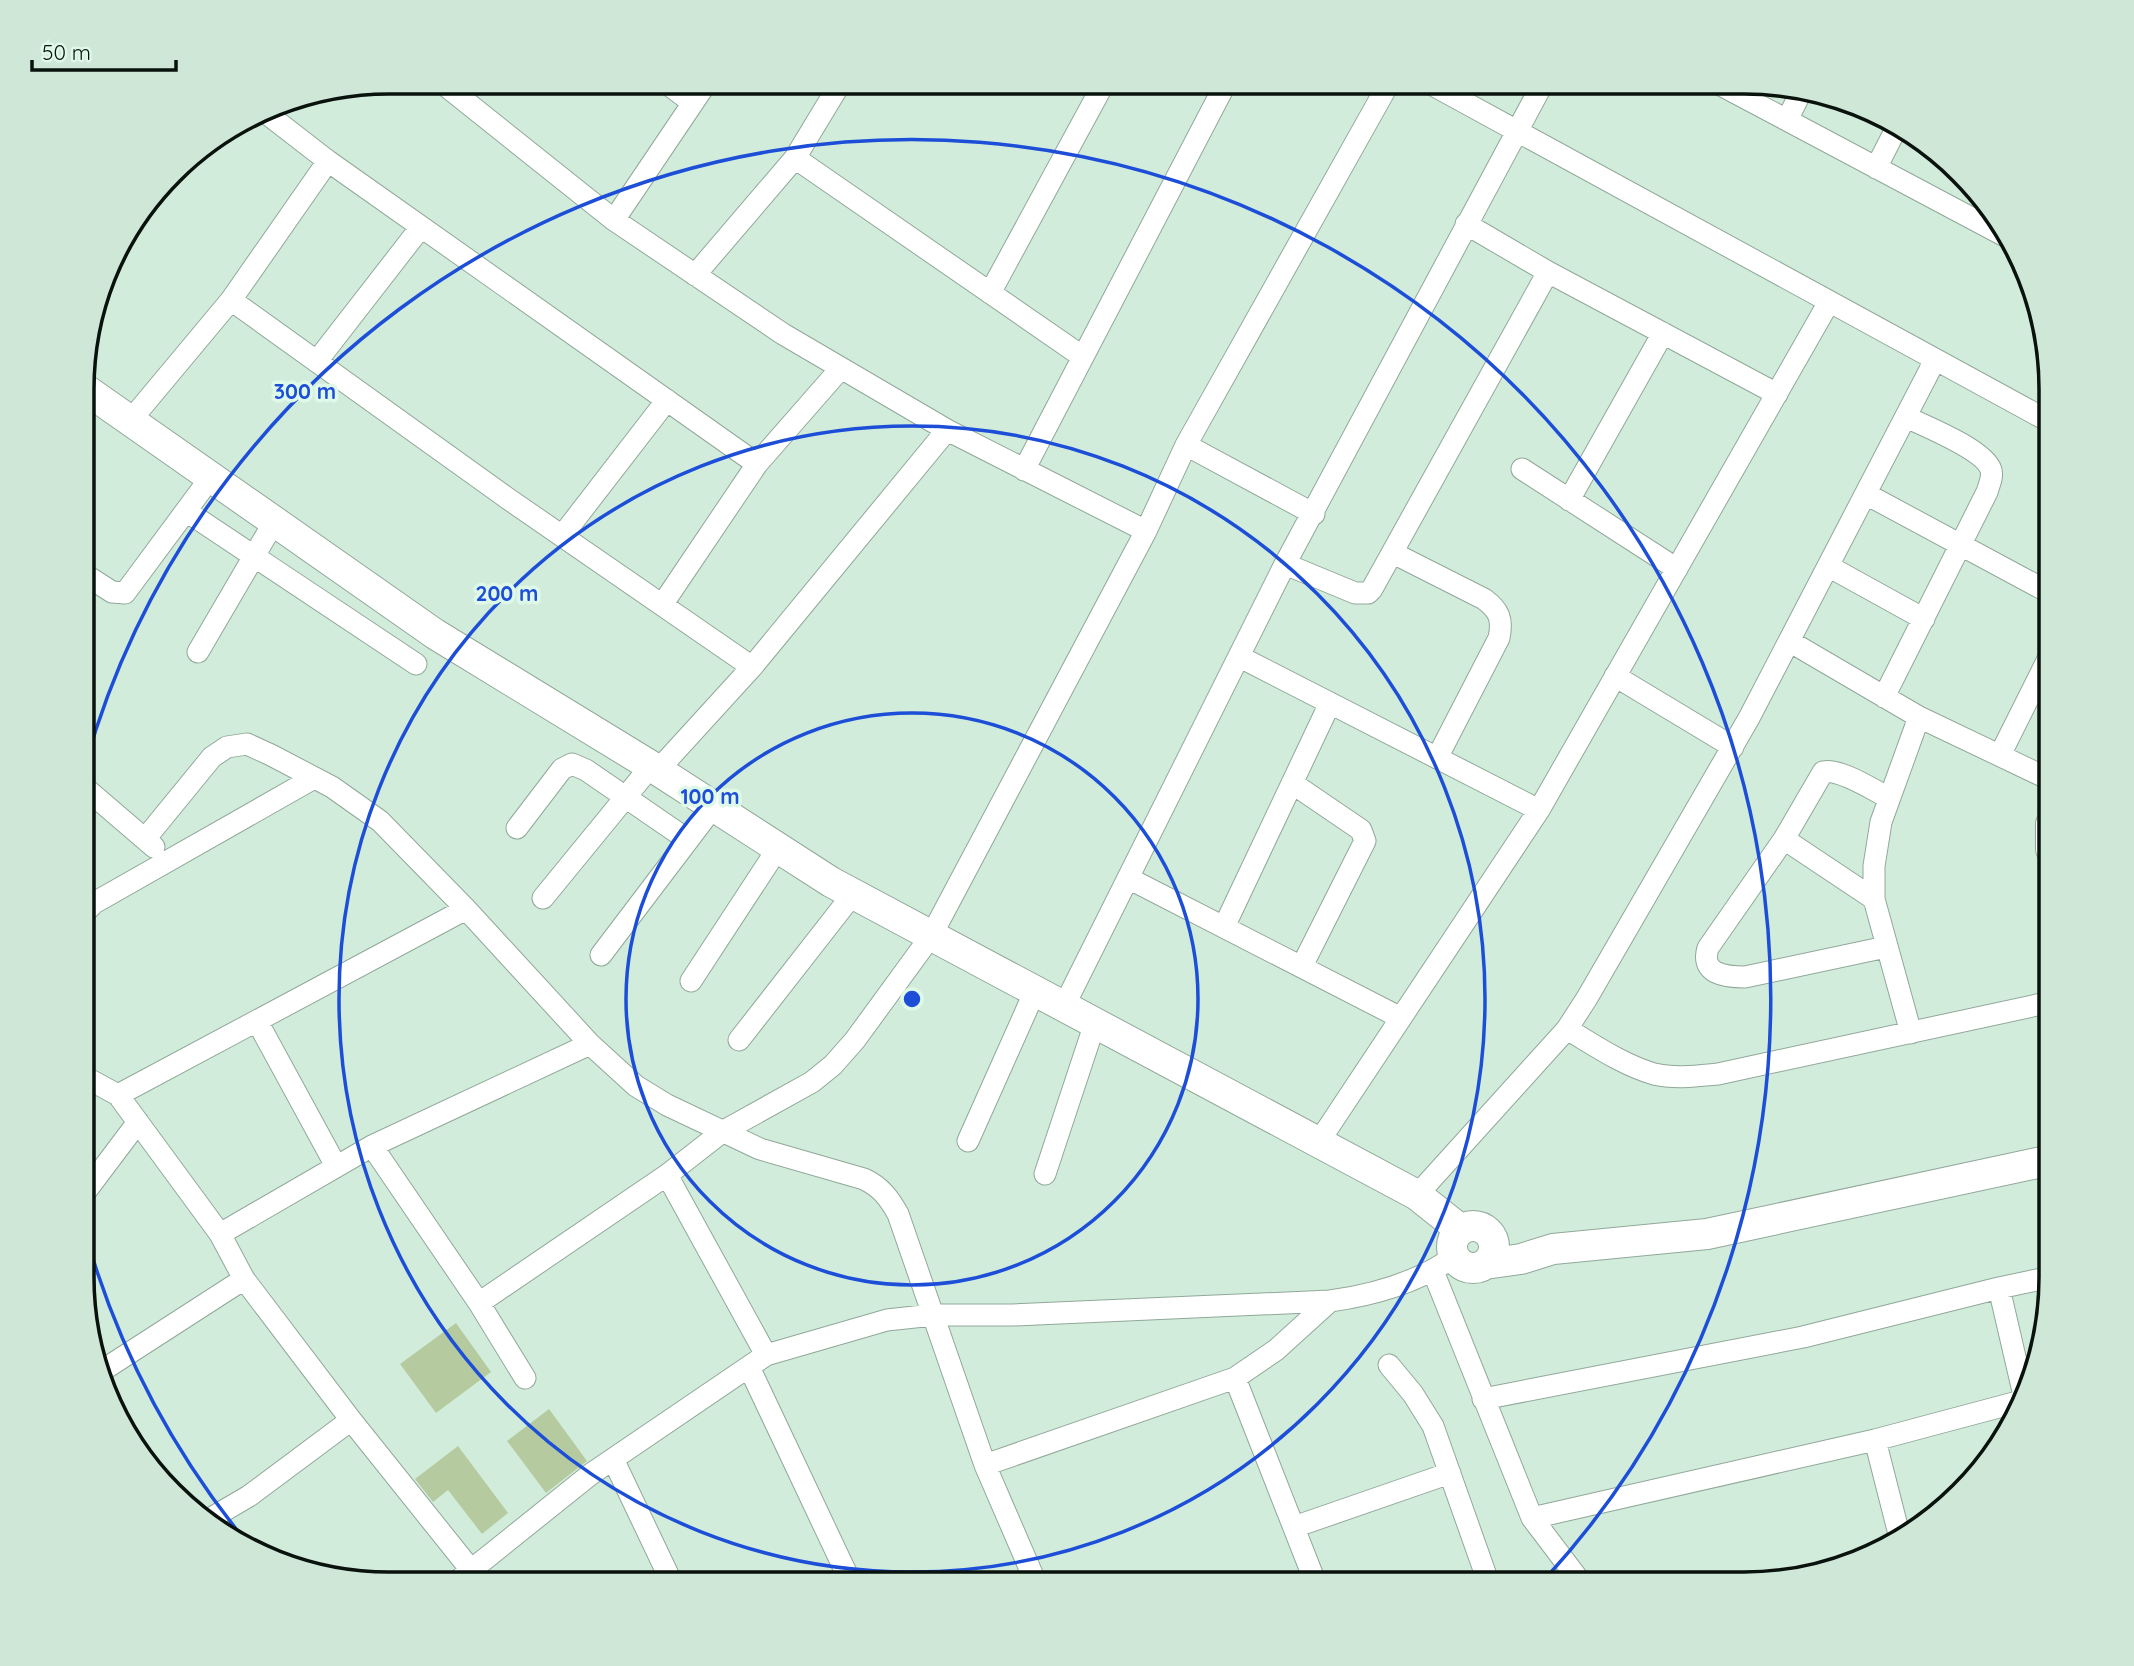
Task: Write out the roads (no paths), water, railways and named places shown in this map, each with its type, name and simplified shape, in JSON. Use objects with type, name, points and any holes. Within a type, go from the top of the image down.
[{"type":"street","points":[[456,94],[614,219],[783,334],[947,430],[1146,531]]},
{"type":"street","points":[[681,94],[693,103]]},
{"type":"street","points":[[614,219],[699,94]]},
{"type":"street","points":[[695,275],[795,158],[834,94]]},
{"type":"street","points":[[990,293],[1098,94]]},
{"type":"street","points":[[1024,470],[1220,94]]},
{"type":"street","points":[[479,1303],[667,1175],[722,1132],[812,1083],[833,1065],[855,1040],[931,936],[1146,531],[1186,445],[1383,94]]},
{"type":"street","points":[[1449,94],[2039,416]]},
{"type":"street","points":[[1063,1006],[1285,564],[1537,94]]},
{"type":"street","points":[[1738,94],[1992,229]]},
{"type":"street","points":[[1787,120],[1797,99]]},
{"type":"street","points":[[273,119],[328,161],[757,464]]},
{"type":"street","points":[[1877,168],[1893,135]]},
{"type":"street","points":[[795,158],[1083,357]]},
{"type":"street","points":[[130,421],[231,300],[328,161]]},
{"type":"street","points":[[1466,224],[1548,272],[1777,394]]},
{"type":"street","points":[[317,362],[421,227]]},
{"type":"street","points":[[1285,564],[1362,594],[1372,589],[1548,272]]},
{"type":"street","points":[[231,300],[562,536],[752,667]]},
{"type":"street","points":[[1318,1143],[1539,810],[1829,302]]},
{"type":"street","points":[[1569,500],[1663,333]]},
{"type":"street","points":[[1418,1195],[1567,1029],[1733,747],[1936,360]]},
{"type":"street","points":[[662,605],[757,464],[841,368]]},
{"type":"street","points":[[94,395],[435,634],[853,894],[1418,1195],[1459,1248],[1483,1399],[1532,1518],[1573,1572]]},
{"type":"street","points":[[562,536],[667,400]]},
{"type":"street","points":[[1884,696],[1987,492],[1991,470],[1978,454],[1906,417]]},
{"type":"street","points":[[543,898],[625,797],[752,667],[947,430]]},
{"type":"street","points":[[1186,445],[1314,514]]},
{"type":"street","points":[[1522,469],[1677,569]]},
{"type":"street","points":[[94,580],[112,592],[125,593],[211,477]]},
{"type":"street","points":[[1866,494],[2039,587]]},
{"type":"street","points":[[186,511],[416,664]]},
{"type":"street","points":[[198,652],[274,522]]},
{"type":"street","points":[[1393,553],[1484,599],[1495,607],[1500,616],[1499,638],[1437,758]]},
{"type":"street","points":[[1828,566],[1924,619]]},
{"type":"street","points":[[1789,641],[1919,717],[2039,774]]},
{"type":"street","points":[[1240,657],[1539,810]]},
{"type":"street","points":[[1615,676],[1733,747]]},
{"type":"street","points":[[2000,755],[2039,678]]},
{"type":"street","points":[[1224,927],[1330,703]]},
{"type":"street","points":[[1912,1033],[1874,899],[1877,842],[1889,798],[1919,717]]},
{"type":"street","points":[[145,839],[212,757],[227,747],[247,744],[332,787],[380,821],[466,909],[590,1044],[636,1086],[667,1105],[760,1149],[864,1179],[876,1185],[887,1195],[898,1214],[985,1465],[1031,1572]]},
{"type":"street","points":[[517,828],[562,769],[567,765],[578,765],[688,840]]},
{"type":"street","points":[[1886,947],[1745,977],[1723,975],[1707,966],[1706,961],[1708,948],[1783,839],[1823,772],[1841,774],[1889,798]]},
{"type":"street","points":[[94,900],[314,778]]},
{"type":"street","points":[[1292,783],[1360,830],[1365,841],[1302,966]]},
{"type":"street","points":[[94,796],[169,860]]},
{"type":"street","points":[[601,955],[714,806]]},
{"type":"street","points":[[1783,839],[1874,899]]},
{"type":"street","points":[[691,981],[778,848]]},
{"type":"street","points":[[1128,878],[1401,1018]]},
{"type":"street","points":[[739,1040],[853,894]]},
{"type":"street","points":[[118,1095],[466,909]]},
{"type":"street","points":[[968,1141],[1034,991]]},
{"type":"street","points":[[1567,1029],[1636,1066],[1674,1077],[1718,1074],[2039,1005]]},
{"type":"street","points":[[257,1021],[336,1166]]},
{"type":"street","points":[[1045,1174],[1095,1023]]},
{"type":"street","points":[[220,1234],[372,1146],[590,1044]]},
{"type":"street","points":[[94,1082],[118,1095],[220,1234],[244,1279],[351,1420],[459,1572]]},
{"type":"street","points":[[94,1180],[138,1122]]},
{"type":"street","points":[[372,1146],[479,1303],[525,1377]]},
{"type":"street","points":[[469,1572],[592,1474],[766,1355],[887,1320],[933,1315],[1013,1315],[1330,1301],[1364,1296],[1412,1279],[1459,1248],[1492,1239],[1494,1251],[1485,1264],[1521,1259],[1553,1249],[1707,1234],[2039,1163]]},
{"type":"street","points":[[667,1175],[766,1355]]},
{"type":"street","points":[[1459,1248],[1522,1238],[1553,1249]]},
{"type":"street","points":[[109,1366],[244,1279]]},
{"type":"street","points":[[1483,1399],[1803,1337],[2039,1280]]},
{"type":"street","points":[[1999,1288],[2020,1380]]},
{"type":"street","points":[[985,1465],[1235,1378],[1285,1342],[1330,1301]]},
{"type":"street","points":[[1389,1365],[1413,1394],[1433,1426],[1485,1572]]},
{"type":"street","points":[[749,1367],[846,1572]]},
{"type":"street","points":[[1235,1378],[1311,1572]]},
{"type":"street","points":[[1532,1518],[1875,1440],[2010,1404]]},
{"type":"street","points":[[217,1515],[249,1496],[351,1420]]},
{"type":"street","points":[[1875,1440],[1898,1529]]},
{"type":"street","points":[[613,1459],[667,1572]]},
{"type":"street","points":[[1294,1527],[1450,1473]]}]
